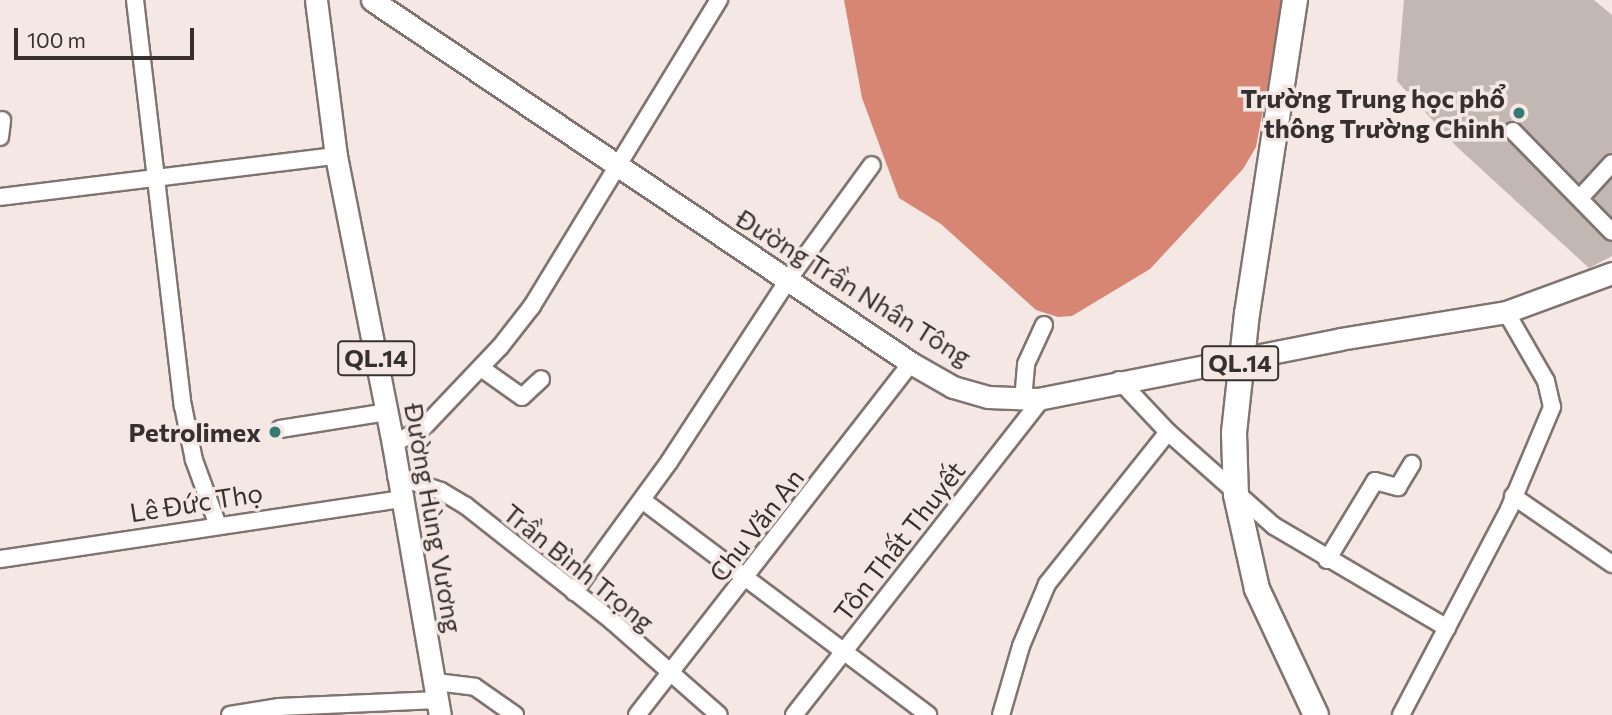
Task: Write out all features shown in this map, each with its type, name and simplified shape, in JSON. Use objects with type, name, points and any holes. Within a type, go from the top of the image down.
[{"type":"highway","name":"QL.14","points":[[1295,0],[1241,357],[1234,433],[1236,495],[1257,589],[1316,715]]},
{"type":"main road","name":"Đường Hùng Vương","points":[[316,0],[335,156],[387,411],[400,499],[438,699]]},
{"type":"main road","name":"Đường Trần Nhân Tông","points":[[375,1],[619,170],[911,363],[953,387],[988,397],[1033,398],[1241,357],[1506,312],[1612,274]]},
{"type":"street","points":[[135,0],[183,406],[194,460],[217,523]]},
{"type":"street","points":[[393,444],[423,428],[481,368],[548,283],[619,170],[719,0]]},
{"type":"street","points":[[0,137],[2,120]]},
{"type":"street","points":[[1513,131],[1612,232]]},
{"type":"street","points":[[0,197],[335,156]]},
{"type":"street","points":[[1580,198],[1612,163]]},
{"type":"street","points":[[574,592],[642,499],[788,280],[872,165]]},
{"type":"street","points":[[1401,715],[1513,496],[1553,398],[1506,312]]},
{"type":"street","points":[[1033,398],[1026,364],[1044,325]]},
{"type":"street","name":"Chu Văn An","points":[[637,715],[746,579],[911,363]]},
{"type":"street","points":[[481,368],[522,397],[541,379]]},
{"type":"street","points":[[1119,380],[1168,432],[1274,526],[1326,560],[1447,628]]},
{"type":"street","name":"Tôn Thất Thuyết","points":[[794,715],[845,651],[1033,398]]},
{"type":"street","points":[[280,429],[387,411]]},
{"type":"street","points":[[1001,715],[1021,646],[1047,584],[1168,432]]},
{"type":"street","points":[[1326,560],[1375,481],[1398,487],[1412,464]]},
{"type":"street","name":"Trần Bình Trọng","points":[[396,476],[441,491],[466,506],[574,592],[719,715]]},
{"type":"street","points":[[1513,496],[1612,564]]},
{"type":"street","name":"Lê Đức Thọ","points":[[0,559],[217,523],[400,499]]},
{"type":"street","points":[[642,499],[928,715]]},
{"type":"street","points":[[230,715],[279,707],[438,699],[475,687],[515,715]]},
{"type":"shaded area","points":[[844,0],[1284,0],[1256,147],[1243,169],[1150,269],[1072,316],[1058,317],[1036,310],[941,224],[899,198],[862,98]]},
{"type":"building","name":"Trường Trung học phổ thông Trường Chinh","points":[[1404,0],[1594,0],[1612,15],[1612,256],[1589,268],[1456,146],[1397,81]]},
{"type":"place","name":"Trường Trung học phổ thông Trường Chinh","points":[[1519,113]]},
{"type":"place","name":"Petrolimex","points":[[275,432]]}]
